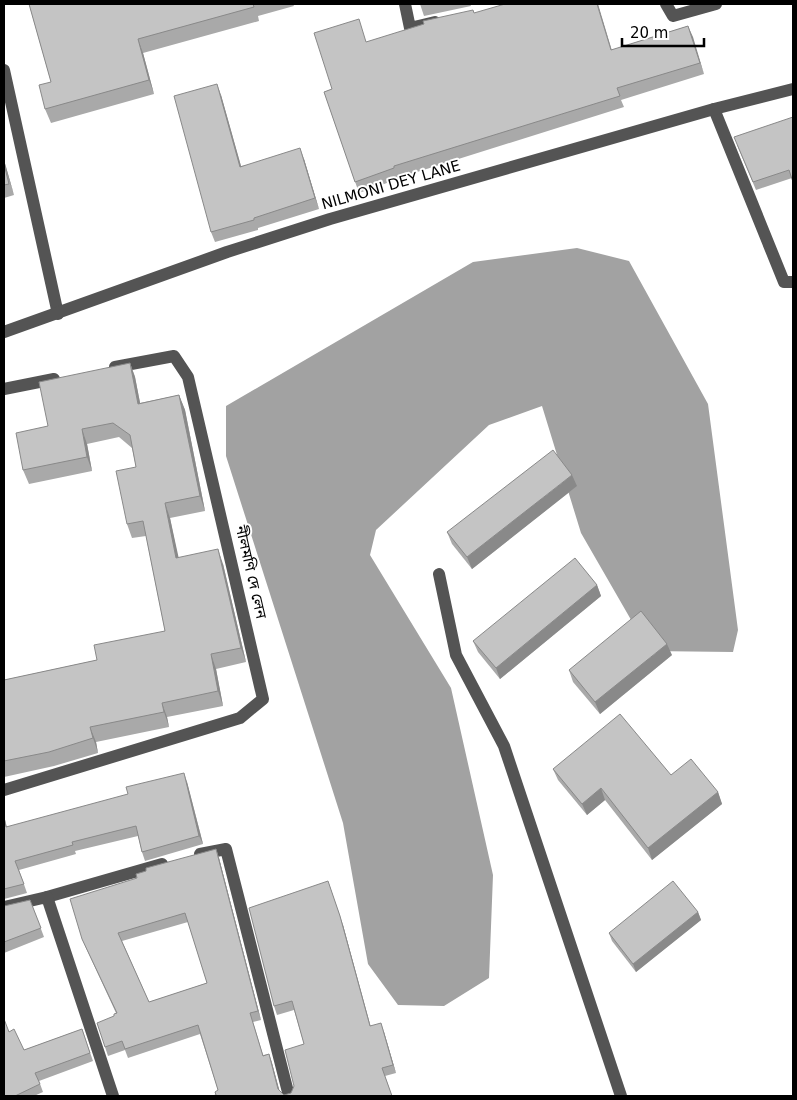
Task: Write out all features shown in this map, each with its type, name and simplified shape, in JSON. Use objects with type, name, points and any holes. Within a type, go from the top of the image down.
[{"type":"street","points":[[405,4],[410,28],[447,20]]},
{"type":"street","points":[[666,4],[673,16],[716,4]]},
{"type":"street","points":[[4,70],[58,314]]},
{"type":"street","name":"NILMONI DEY LANE","points":[[4,332],[227,252],[330,219],[714,109],[793,89]]},
{"type":"street","points":[[714,109],[784,282],[793,282]]},
{"type":"street","name":"নীলমণি দে লেন","points":[[4,790],[240,718],[263,699],[188,377],[174,356],[99,370]]},
{"type":"street","points":[[4,389],[71,376]]},
{"type":"street","points":[[440,574],[456,656],[504,746],[621,1096]]},
{"type":"street","points":[[190,856],[226,849],[289,1096]]},
{"type":"street","points":[[4,907],[47,897],[171,862]]},
{"type":"street","points":[[47,897],[113,1096]]},
{"type":"shaded area","points":[[577,248],[629,261],[708,404],[738,630],[733,652],[649,651],[581,533],[542,406],[489,425],[376,530],[370,555],[451,688],[493,875],[489,978],[444,1006],[398,1005],[368,964],[343,823],[226,456],[226,406],[473,262]]},
{"type":"building","points":[[29,4],[253,4],[254,7],[138,39],[149,80],[45,109],[39,85],[51,82]]},
{"type":"building","points":[[505,4],[597,4],[611,50],[688,26],[700,63],[617,88],[620,96],[394,166],[394,168],[355,182],[324,92],[332,89],[314,33],[359,19],[366,42],[424,24],[423,21],[473,10],[474,13]]},
{"type":"building","points":[[217,84],[240,167],[300,148],[315,198],[254,218],[254,220],[211,232],[174,96]]},
{"type":"building","points":[[793,117],[793,182],[789,170],[753,182],[734,137]]},
{"type":"building","points":[[4,164],[9,184],[4,185]]},
{"type":"building","points":[[130,363],[138,404],[179,395],[200,496],[165,503],[176,558],[218,549],[241,648],[211,654],[218,691],[162,703],[164,712],[90,727],[93,738],[49,752],[4,761],[4,680],[97,660],[94,645],[165,631],[143,521],[127,524],[116,471],[136,467],[130,435],[113,423],[82,429],[87,457],[23,470],[16,433],[48,426],[39,382]]},
{"type":"building","points":[[553,450],[572,475],[467,557],[447,532]]},
{"type":"building","points":[[575,558],[597,585],[496,668],[473,641]]},
{"type":"building","points":[[641,611],[667,644],[595,702],[569,670]]},
{"type":"building","points":[[620,714],[671,775],[691,759],[718,792],[648,848],[601,788],[582,804],[553,769]]},
{"type":"building","points":[[184,773],[199,836],[142,852],[136,826],[72,842],[73,845],[15,861],[24,884],[4,889],[4,817],[6,827],[128,794],[126,787]]},
{"type":"building","points":[[216,849],[258,1011],[250,1013],[263,1056],[269,1054],[278,1089],[284,1095],[291,1093],[294,1086],[285,1050],[304,1044],[292,1001],[274,1006],[249,908],[328,881],[340,916],[370,1026],[381,1023],[393,1065],[382,1068],[392,1096],[212,1096],[216,1095],[215,1092],[218,1090],[198,1025],[125,1049],[122,1041],[105,1047],[97,1023],[117,1013],[82,939],[70,899],[137,878],[136,874],[146,871],[146,868]],"holes":[[[185,913],[207,983],[149,1002],[118,933]]]},
{"type":"building","points":[[673,881],[698,912],[633,964],[609,933]]},
{"type":"building","points":[[30,900],[41,928],[4,942],[4,906]]},
{"type":"building","points":[[4,1019],[9,1032],[14,1029],[24,1050],[82,1029],[90,1053],[35,1073],[40,1084],[15,1096],[4,1096]]}]
